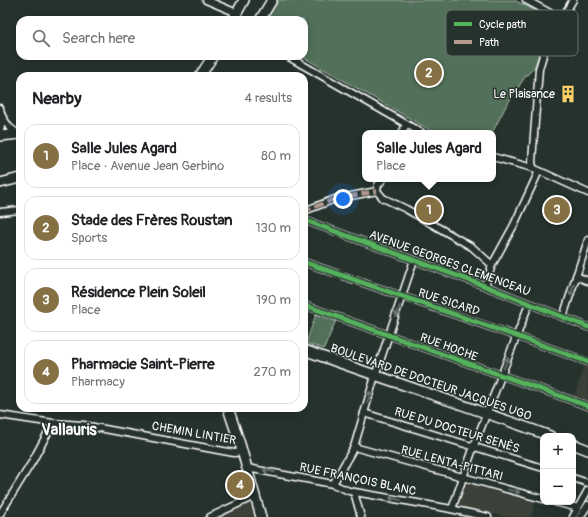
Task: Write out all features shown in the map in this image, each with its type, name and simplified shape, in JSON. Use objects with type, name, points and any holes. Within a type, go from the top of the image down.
[{"type":"main road","points":[[235,16],[244,0]]},
{"type":"main road","points":[[262,16],[272,0]]},
{"type":"main road","points":[[203,72],[210,60]]},
{"type":"main road","points":[[0,136],[16,134]]},
{"type":"main road","points":[[0,183],[16,179]]},
{"type":"main road","name":"BOULEVARD DE DOCTEUR JACQUES UGO","points":[[308,351],[375,376],[486,412],[542,433]]},
{"type":"main road","points":[[229,412],[261,517]]},
{"type":"main road","points":[[576,445],[588,450]]},
{"type":"street","points":[[206,0],[235,16]]},
{"type":"street","points":[[526,0],[545,10]]},
{"type":"street","points":[[567,10],[572,0]]},
{"type":"street","points":[[485,286],[492,265],[514,225],[536,170],[532,161],[539,69],[543,56]]},
{"type":"street","points":[[294,60],[417,130]]},
{"type":"street","points":[[0,108],[2,116],[0,131]]},
{"type":"street","points":[[2,116],[9,127],[16,132]]},
{"type":"street","points":[[403,130],[406,124]]},
{"type":"street","points":[[496,158],[536,170],[588,193]]},
{"type":"street","points":[[376,191],[380,182]]},
{"type":"street","points":[[376,191],[383,198],[406,209],[472,247],[492,265]]},
{"type":"street","points":[[308,209],[335,199],[376,191]]},
{"type":"street","points":[[0,212],[16,210]]},
{"type":"street","name":"AVENUE GEORGES CLEMENCEAU","points":[[308,221],[587,325]]},
{"type":"street","points":[[563,317],[588,240]]},
{"type":"street","points":[[333,484],[354,447],[375,376],[414,260]]},
{"type":"street","name":"RUE SICARD","points":[[308,263],[516,335],[588,362]]},
{"type":"street","points":[[576,276],[588,281]]},
{"type":"street","points":[[452,509],[486,412],[529,304]]},
{"type":"street","name":"RUE HOCHE","points":[[308,306],[588,406]]},
{"type":"street","name":"RUE DU DOCTEUR SENÈS","points":[[364,413],[540,467]]},
{"type":"street","name":"CHEMIN LINTIER","points":[[0,415],[53,423],[83,425],[234,452],[242,452]]},
{"type":"street","points":[[0,514],[32,462],[53,423]]},
{"type":"street","name":"RUE LENTA-PITTARI","points":[[354,447],[540,498]]},
{"type":"street","name":"RUE FRANÇOIS BLANC","points":[[247,468],[333,484],[354,492],[452,509],[488,517]]},
{"type":"street","points":[[576,479],[588,483]]},
{"type":"street","points":[[573,517],[588,490]]},
{"type":"street","points":[[354,492],[361,517]]},
{"type":"street","points":[[210,517],[255,496]]},
{"type":"street","points":[[573,505],[587,506]]},
{"type":"street","points":[[580,517],[587,506]]},
{"type":"shaded area","points":[[584,366],[588,367],[588,402],[574,397]]},
{"type":"shaded area","points":[[465,482],[536,501],[531,517],[508,517],[456,506]]},
{"type":"shaded area","points":[[252,502],[256,517],[219,517]]},
{"type":"green space","points":[[277,0],[514,0],[535,10],[446,10],[446,56],[538,56],[534,68],[525,77],[506,106],[494,130],[430,130],[308,60],[308,16],[268,16]]},
{"type":"green space","points":[[316,314],[336,320],[324,349],[308,344],[308,337]]},
{"type":"marked path","points":[[308,209],[335,199],[377,191]]},
{"type":"cycle path","points":[[308,221],[485,286],[588,327]]},
{"type":"cycle path","points":[[308,263],[588,362]]},
{"type":"cycle path","points":[[308,306],[588,406]]},
{"type":"place","name":"Stade des Frères Roustan","points":[[429,73]]},
{"type":"place","name":"Le Plaisance","points":[[568,94]]},
{"type":"place","name":"Salle Jules Agard","points":[[429,210]]},
{"type":"place","name":"Résidence Plein Soleil","points":[[557,210]]},
{"type":"place","name":"Pharmacie Saint-Pierre","points":[[240,485]]},
{"type":"district","name":"Vallauris","points":[[69,429]]}]
